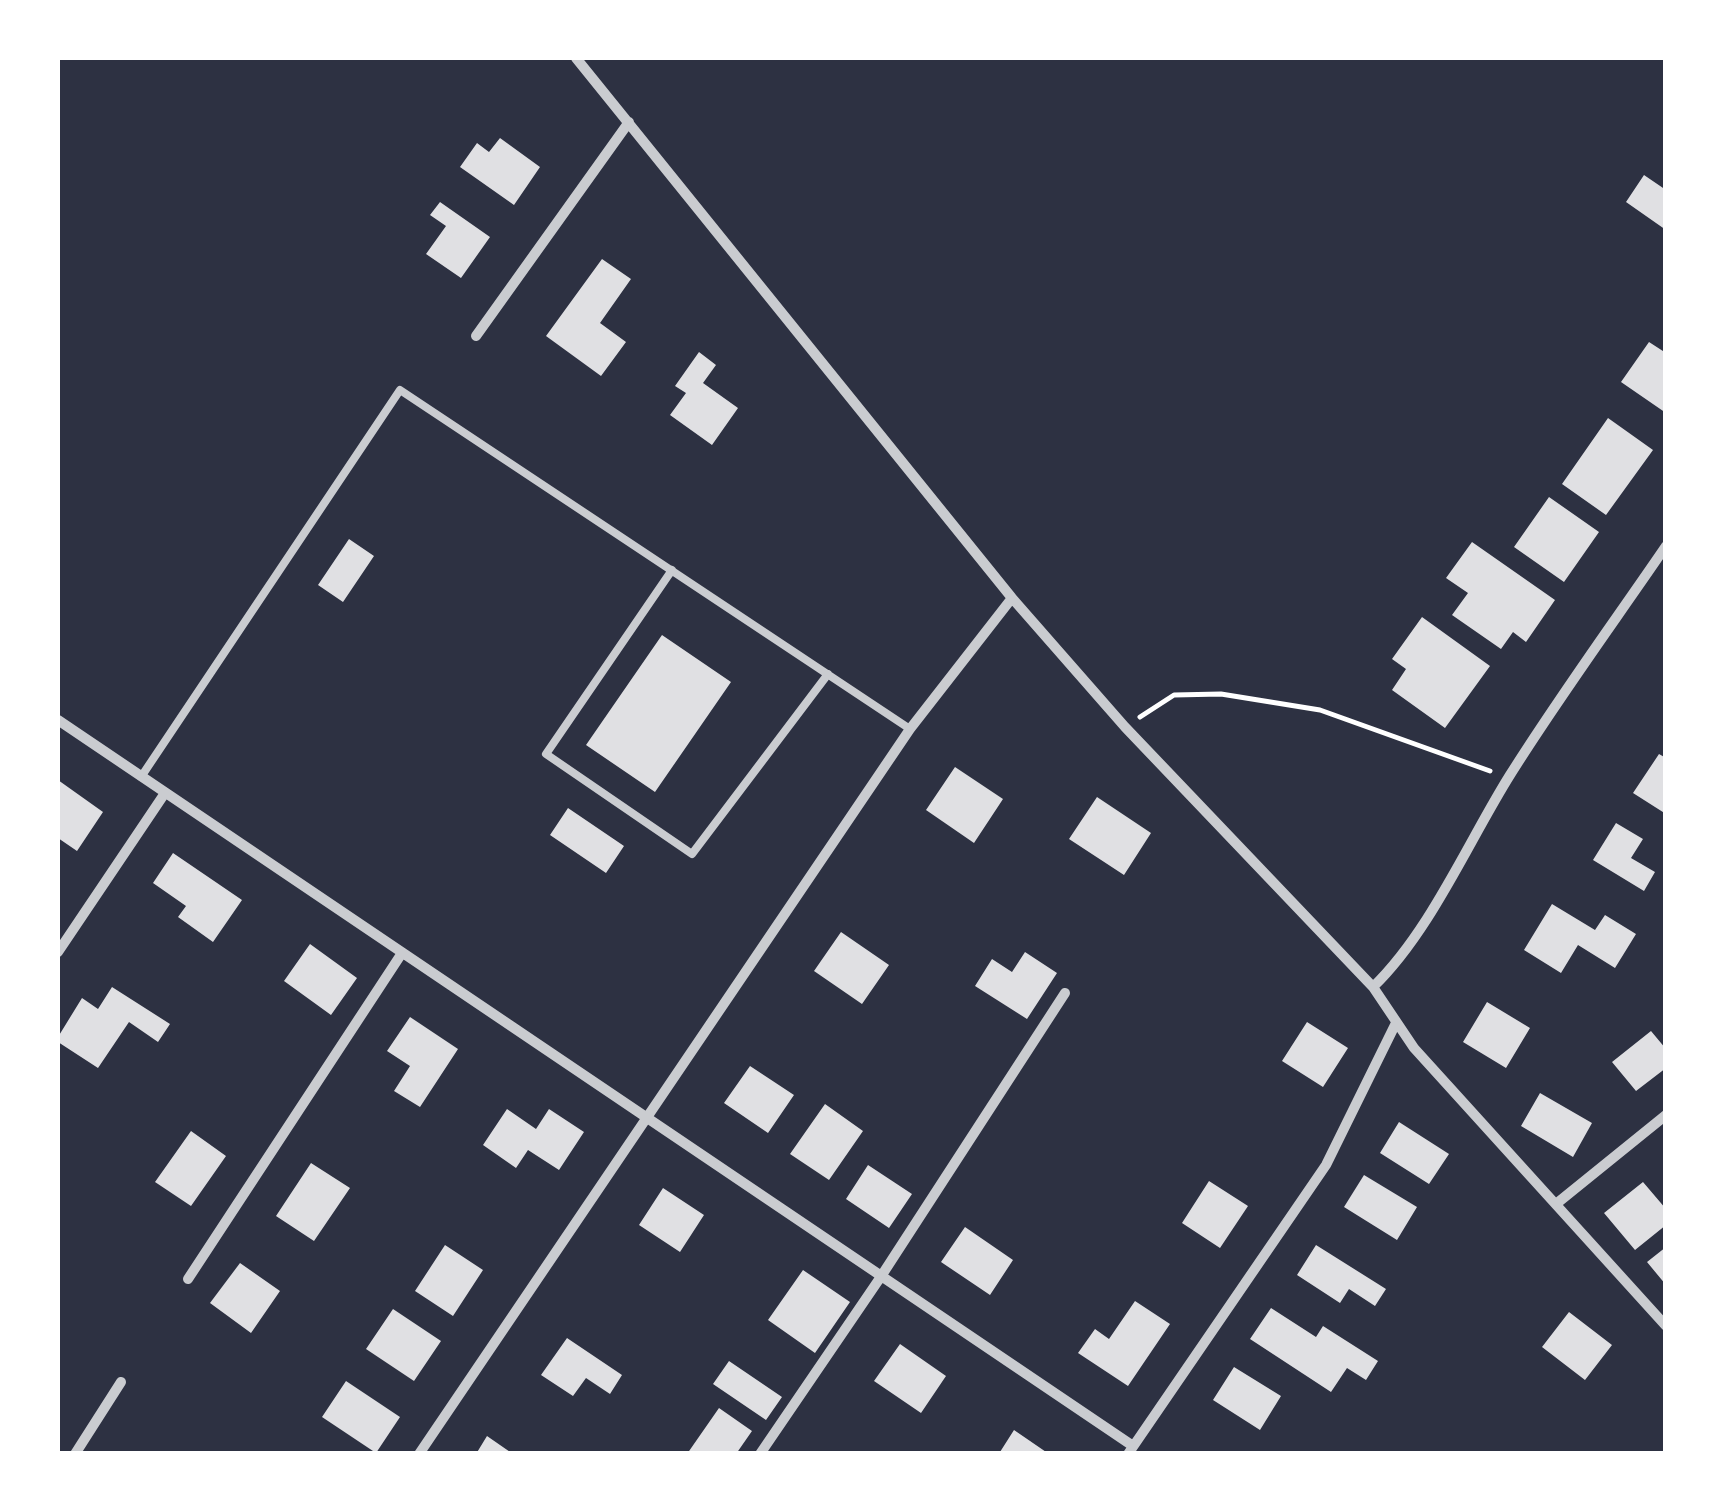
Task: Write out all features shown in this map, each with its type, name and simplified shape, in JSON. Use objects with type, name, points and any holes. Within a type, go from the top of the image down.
[{"type":"street","points":[[576,58],[1012,598],[1125,726],[1373,987],[1414,1048],[1666,1326]]},
{"type":"street","points":[[476,336],[629,122]]},
{"type":"street","points":[[1373,987],[1394,966],[1487,818],[1508,777],[1666,546]]},
{"type":"street","points":[[420,1454],[910,729],[1012,598]]},
{"type":"street","points":[[58,720],[1130,1450],[1326,1165],[1396,1023]]},
{"type":"street","points":[[58,952],[166,793]]},
{"type":"street","points":[[188,1280],[402,953]]},
{"type":"street","points":[[760,1454],[1065,993]]},
{"type":"street","points":[[1556,1204],[1666,1115]]},
{"type":"street","points":[[75,1454],[121,1382]]},
{"type":"lane","points":[[142,777],[400,390],[910,729]]},
{"type":"lane","points":[[672,570],[546,754],[692,854],[828,674]]},
{"type":"path","points":[[1125,726],[1174,695],[1221,694],[1320,710],[1508,777]]},
{"type":"building","points":[[500,138],[540,167],[514,205],[460,167],[477,143],[489,152]]},
{"type":"building","points":[[1644,175],[1666,190],[1666,230],[1626,202]]},
{"type":"building","points":[[440,202],[490,237],[461,278],[426,254],[446,226],[430,215]]},
{"type":"building","points":[[602,259],[631,279],[600,323],[626,342],[601,376],[546,336]]},
{"type":"building","points":[[1649,342],[1666,353],[1666,413],[1621,382]]},
{"type":"building","points":[[699,352],[716,365],[703,383],[738,408],[712,445],[670,415],[686,393],[675,386]]},
{"type":"building","points":[[1608,418],[1653,450],[1606,515],[1562,484]]},
{"type":"building","points":[[1549,497],[1599,532],[1564,582],[1514,547]]},
{"type":"building","points":[[349,539],[374,556],[343,602],[318,585]]},
{"type":"building","points":[[1472,542],[1555,600],[1526,642],[1513,632],[1501,649],[1452,615],[1468,593],[1446,578]]},
{"type":"building","points":[[1422,617],[1490,666],[1445,728],[1392,690],[1406,669],[1392,659]]},
{"type":"building","points":[[662,635],[731,682],[655,792],[586,745]]},
{"type":"building","points":[[1659,754],[1666,758],[1666,814],[1633,793]]},
{"type":"building","points":[[955,767],[1003,799],[974,843],[926,810]]},
{"type":"building","points":[[58,780],[103,812],[77,851],[58,838]]},
{"type":"building","points":[[1097,797],[1151,833],[1124,875],[1069,839]]},
{"type":"building","points":[[568,808],[624,846],[606,873],[550,835]]},
{"type":"building","points":[[1616,823],[1643,839],[1631,858],[1655,872],[1644,891],[1593,860]]},
{"type":"building","points":[[173,853],[242,900],[213,942],[178,917],[186,906],[153,883]]},
{"type":"building","points":[[1552,904],[1595,930],[1605,915],[1636,934],[1615,968],[1578,945],[1561,973],[1524,950]]},
{"type":"building","points":[[841,932],[889,965],[862,1004],[814,971]]},
{"type":"building","points":[[310,944],[357,978],[331,1015],[284,981]]},
{"type":"building","points":[[1025,952],[1057,973],[1027,1019],[975,986],[992,959],[1012,972]]},
{"type":"building","points":[[112,987],[170,1024],[158,1042],[129,1022],[98,1068],[58,1042],[58,1037],[82,998],[98,1009]]},
{"type":"building","points":[[1487,1002],[1530,1028],[1506,1068],[1463,1042]]},
{"type":"building","points":[[410,1017],[458,1049],[420,1107],[394,1091],[410,1066],[387,1051]]},
{"type":"building","points":[[1307,1022],[1348,1048],[1323,1087],[1282,1061]]},
{"type":"building","points":[[1651,1031],[1666,1049],[1666,1068],[1636,1091],[1612,1062]]},
{"type":"building","points":[[750,1066],[794,1095],[768,1133],[724,1103]]},
{"type":"building","points":[[1540,1093],[1592,1123],[1573,1157],[1521,1126]]},
{"type":"building","points":[[825,1104],[863,1131],[829,1180],[790,1154]]},
{"type":"building","points":[[507,1109],[536,1129],[549,1109],[584,1132],[559,1170],[528,1150],[516,1168],[483,1145]]},
{"type":"building","points":[[1399,1122],[1449,1154],[1429,1184],[1380,1153]]},
{"type":"building","points":[[191,1131],[226,1156],[191,1206],[155,1182]]},
{"type":"building","points":[[311,1163],[350,1188],[314,1241],[276,1216]]},
{"type":"building","points":[[868,1165],[912,1194],[889,1228],[846,1199]]},
{"type":"building","points":[[1364,1175],[1417,1207],[1397,1240],[1344,1207]]},
{"type":"building","points":[[1209,1181],[1248,1206],[1220,1248],[1182,1223]]},
{"type":"building","points":[[1643,1182],[1666,1209],[1666,1225],[1635,1250],[1604,1213]]},
{"type":"building","points":[[663,1188],[704,1215],[680,1252],[639,1225]]},
{"type":"building","points":[[965,1227],[1013,1260],[990,1295],[941,1262]]},
{"type":"building","points":[[445,1245],[483,1270],[453,1316],[415,1291]]},
{"type":"building","points":[[1316,1245],[1386,1289],[1375,1306],[1349,1289],[1340,1303],[1297,1275]]},
{"type":"building","points":[[1666,1247],[1666,1285],[1647,1262]]},
{"type":"building","points":[[240,1263],[280,1291],[251,1333],[210,1303]]},
{"type":"building","points":[[803,1270],[850,1302],[815,1353],[768,1320]]},
{"type":"building","points":[[1135,1301],[1170,1324],[1128,1386],[1078,1353],[1095,1329],[1109,1339]]},
{"type":"building","points":[[1271,1308],[1316,1337],[1323,1326],[1378,1361],[1366,1380],[1347,1368],[1331,1392],[1250,1339]]},
{"type":"building","points":[[393,1309],[441,1341],[414,1381],[366,1349]]},
{"type":"building","points":[[1569,1312],[1612,1345],[1585,1380],[1542,1347]]},
{"type":"building","points":[[567,1338],[622,1375],[610,1394],[586,1378],[573,1396],[541,1375]]},
{"type":"building","points":[[900,1344],[946,1376],[921,1413],[874,1381]]},
{"type":"building","points":[[729,1361],[782,1397],[766,1420],[713,1384]]},
{"type":"building","points":[[1234,1367],[1281,1396],[1260,1430],[1213,1400]]},
{"type":"building","points":[[346,1381],[400,1417],[376,1453],[322,1417]]},
{"type":"building","points":[[719,1408],[752,1431],[736,1454],[687,1454]]},
{"type":"building","points":[[1014,1430],[1049,1454],[1000,1452]]},
{"type":"building","points":[[487,1436],[513,1454],[476,1454]]}]
